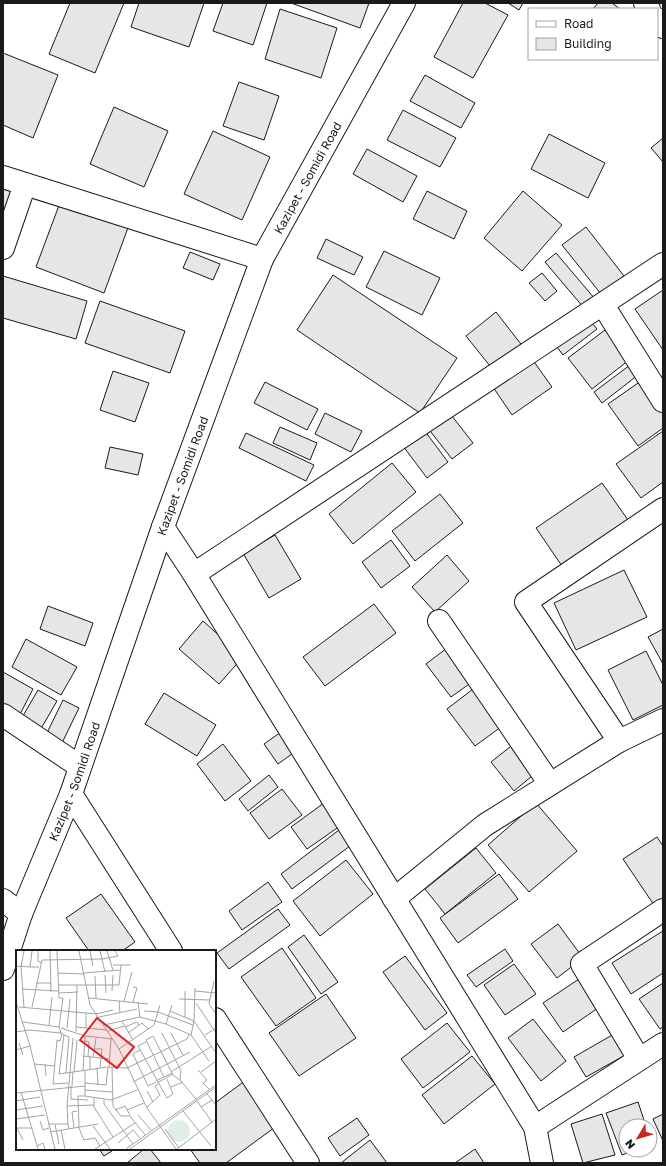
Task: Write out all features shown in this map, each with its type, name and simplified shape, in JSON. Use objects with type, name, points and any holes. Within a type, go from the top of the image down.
[{"type":"street","name":"Kazipet - Somidi Road","points":[[3,969],[22,914],[71,794],[79,766],[163,527],[262,259],[404,3]]},
{"type":"street","points":[[3,177],[262,259]]},
{"type":"street","points":[[3,248],[25,184]]},
{"type":"street","points":[[194,574],[663,264]]},
{"type":"street","points":[[603,305],[663,402]]},
{"type":"street","points":[[619,741],[526,602],[663,509]]},
{"type":"street","points":[[163,527],[194,574],[535,1127],[542,1163]]},
{"type":"street","points":[[439,621],[550,784]]},
{"type":"street","points":[[3,715],[79,766]]},
{"type":"street","points":[[394,899],[485,825],[619,741],[663,720]]},
{"type":"street","points":[[71,794],[171,950]]},
{"type":"street","points":[[3,900],[22,914]]},
{"type":"street","points":[[639,1059],[582,964],[663,910]]},
{"type":"street","points":[[216,1021],[308,1163]]},
{"type":"street","points":[[535,1127],[663,1044]]},
{"type":"building","points":[[70,3],[124,3],[95,73],[49,54]]},
{"type":"building","points":[[139,3],[204,3],[189,47],[131,27]]},
{"type":"building","points":[[223,3],[267,3],[253,45],[213,31]]},
{"type":"building","points":[[291,3],[369,3],[360,28]]},
{"type":"building","points":[[463,3],[485,3],[508,15],[473,78],[434,57]]},
{"type":"building","points":[[508,3],[523,3],[519,10]]},
{"type":"building","points":[[598,3],[612,3],[619,8],[594,8]]},
{"type":"building","points":[[280,9],[337,28],[321,78],[265,59]]},
{"type":"building","points":[[3,53],[58,75],[33,138],[3,125]]},
{"type":"building","points":[[425,75],[475,103],[461,128],[410,101]]},
{"type":"building","points":[[239,82],[279,96],[264,140],[223,126]]},
{"type":"building","points":[[114,107],[168,131],[144,187],[90,164]]},
{"type":"building","points":[[403,110],[456,138],[440,167],[387,140]]},
{"type":"building","points":[[213,131],[270,157],[242,220],[184,194]]},
{"type":"building","points":[[549,134],[605,163],[588,198],[531,169]]},
{"type":"building","points":[[663,138],[663,162],[651,148]]},
{"type":"building","points":[[367,149],[417,176],[403,202],[353,174]]},
{"type":"building","points":[[3,185],[16,189],[8,215],[3,213]]},
{"type":"building","points":[[427,191],[467,211],[454,239],[413,219]]},
{"type":"building","points":[[523,191],[562,225],[522,271],[484,238]]},
{"type":"building","points":[[61,200],[129,225],[104,293],[36,267]]},
{"type":"building","points":[[586,227],[624,276],[601,294],[562,245]]},
{"type":"building","points":[[326,239],[363,257],[354,275],[317,258]]},
{"type":"building","points":[[384,251],[440,278],[422,315],[366,287]]},
{"type":"building","points":[[190,252],[220,264],[213,280],[183,268]]},
{"type":"building","points":[[556,253],[595,299],[584,308],[545,262]]},
{"type":"building","points":[[542,273],[557,291],[545,301],[529,283]]},
{"type":"building","points":[[333,275],[457,358],[420,413],[297,330]]},
{"type":"building","points":[[3,276],[87,301],[76,339],[3,318]]},
{"type":"building","points":[[663,290],[663,350],[635,309]]},
{"type":"building","points":[[100,301],[185,331],[170,373],[85,343]]},
{"type":"building","points":[[496,312],[524,348],[494,371],[466,336]]},
{"type":"building","points":[[590,321],[597,329],[563,355],[557,347]]},
{"type":"building","points":[[605,330],[629,360],[592,389],[568,358]]},
{"type":"building","points":[[532,359],[552,387],[512,415],[493,387]]},
{"type":"building","points":[[630,365],[638,375],[602,403],[594,392]]},
{"type":"building","points":[[113,371],[149,383],[135,422],[100,410]]},
{"type":"building","points":[[641,381],[663,411],[663,428],[638,446],[608,404]]},
{"type":"building","points":[[265,382],[318,409],[307,430],[254,403]]},
{"type":"building","points":[[448,411],[473,443],[452,459],[427,427]]},
{"type":"building","points":[[325,413],[362,431],[351,452],[315,434]]},
{"type":"building","points":[[280,427],[317,443],[310,460],[273,443]]},
{"type":"building","points":[[424,430],[448,462],[427,478],[403,446]]},
{"type":"building","points":[[663,431],[663,482],[641,498],[616,464]]},
{"type":"building","points":[[246,433],[314,465],[306,481],[239,448]]},
{"type":"building","points":[[110,447],[143,454],[138,475],[105,468]]},
{"type":"building","points":[[392,463],[416,492],[353,544],[329,514]]},
{"type":"building","points":[[602,483],[628,520],[562,566],[536,528]]},
{"type":"building","points":[[440,494],[463,523],[415,561],[392,531]]},
{"type":"building","points":[[275,535],[301,579],[269,598],[243,553]]},
{"type":"building","points":[[391,540],[410,566],[381,588],[362,562]]},
{"type":"building","points":[[447,555],[469,581],[435,612],[412,587]]},
{"type":"building","points":[[624,570],[647,617],[576,650],[554,603]]},
{"type":"building","points":[[374,604],[396,633],[325,686],[303,657]]},
{"type":"building","points":[[48,606],[93,623],[85,646],[40,629]]},
{"type":"building","points":[[203,621],[243,657],[219,684],[179,649]]},
{"type":"building","points":[[663,629],[663,664],[648,637]]},
{"type":"building","points":[[26,639],[77,667],[61,695],[12,667]]},
{"type":"building","points":[[447,648],[472,682],[451,697],[426,664]]},
{"type":"building","points":[[646,651],[663,685],[663,705],[633,720],[608,670]]},
{"type":"building","points":[[3,672],[33,689],[18,718],[3,710]]},
{"type":"building","points":[[477,686],[505,724],[475,746],[447,709]]},
{"type":"building","points":[[38,690],[57,701],[39,732],[20,721]]},
{"type":"building","points":[[164,693],[216,725],[197,756],[145,724]]},
{"type":"building","points":[[63,700],[79,708],[61,745],[45,737]]},
{"type":"building","points":[[281,732],[296,751],[278,764],[264,744]]},
{"type":"building","points":[[515,743],[538,771],[514,791],[491,762]]},
{"type":"building","points":[[223,744],[251,781],[225,801],[197,764]]},
{"type":"building","points":[[269,775],[278,787],[248,811],[239,799]]},
{"type":"building","points":[[282,789],[302,815],[269,839],[250,813]]},
{"type":"building","points":[[324,803],[340,826],[307,849],[291,827]]},
{"type":"building","points":[[536,803],[577,851],[529,892],[488,845]]},
{"type":"building","points":[[339,830],[350,846],[292,889],[281,874]]},
{"type":"building","points":[[657,837],[663,846],[663,903],[656,908],[623,859]]},
{"type":"building","points":[[476,848],[496,873],[445,914],[425,889]]},
{"type":"building","points":[[346,860],[373,894],[320,936],[293,901]]},
{"type":"building","points":[[499,874],[518,899],[458,943],[440,918]]},
{"type":"building","points":[[268,882],[282,902],[242,930],[229,911]]},
{"type":"building","points":[[101,894],[135,942],[123,950],[88,950],[66,918]]},
{"type":"building","points":[[278,909],[290,925],[229,969],[217,953]]},
{"type":"building","points":[[558,924],[583,958],[557,978],[531,944]]},
{"type":"building","points":[[663,931],[663,973],[631,994],[612,963]]},
{"type":"building","points":[[304,935],[338,982],[321,994],[288,947]]},
{"type":"building","points":[[282,948],[316,998],[276,1026],[241,977]]},
{"type":"building","points":[[505,949],[513,961],[476,987],[467,975]]},
{"type":"building","points":[[405,956],[447,1013],[425,1030],[383,972]]},
{"type":"building","points":[[514,964],[536,994],[505,1015],[484,985]]},
{"type":"building","points":[[582,977],[601,1006],[563,1032],[543,1003]]},
{"type":"building","points":[[663,983],[663,1027],[660,1029],[639,999]]},
{"type":"building","points":[[326,994],[356,1038],[299,1076],[269,1033]]},
{"type":"building","points":[[533,1019],[566,1061],[541,1081],[508,1038]]},
{"type":"building","points":[[447,1023],[470,1052],[423,1088],[401,1059]]},
{"type":"building","points":[[614,1034],[627,1054],[586,1077],[574,1057]]},
{"type":"building","points":[[472,1056],[495,1084],[444,1124],[422,1095]]},
{"type":"building","points":[[246,1080],[278,1125],[226,1163],[200,1163],[191,1150],[216,1150],[216,1102]]},
{"type":"building","points":[[638,1102],[643,1118],[618,1118],[618,1144],[606,1113]]},
{"type":"building","points":[[602,1114],[615,1155],[583,1163],[571,1124]]},
{"type":"building","points":[[663,1114],[663,1141],[658,1130],[658,1118],[655,1118]]},
{"type":"building","points":[[357,1118],[369,1135],[340,1156],[328,1138]]},
{"type":"building","points":[[370,1140],[387,1163],[341,1163]]},
{"type":"building","points":[[475,1149],[484,1163],[455,1163]]},
{"type":"building","points":[[100,1150],[113,1150],[104,1156]]},
{"type":"building","points":[[143,1150],[151,1150],[161,1163],[127,1163]]}]
